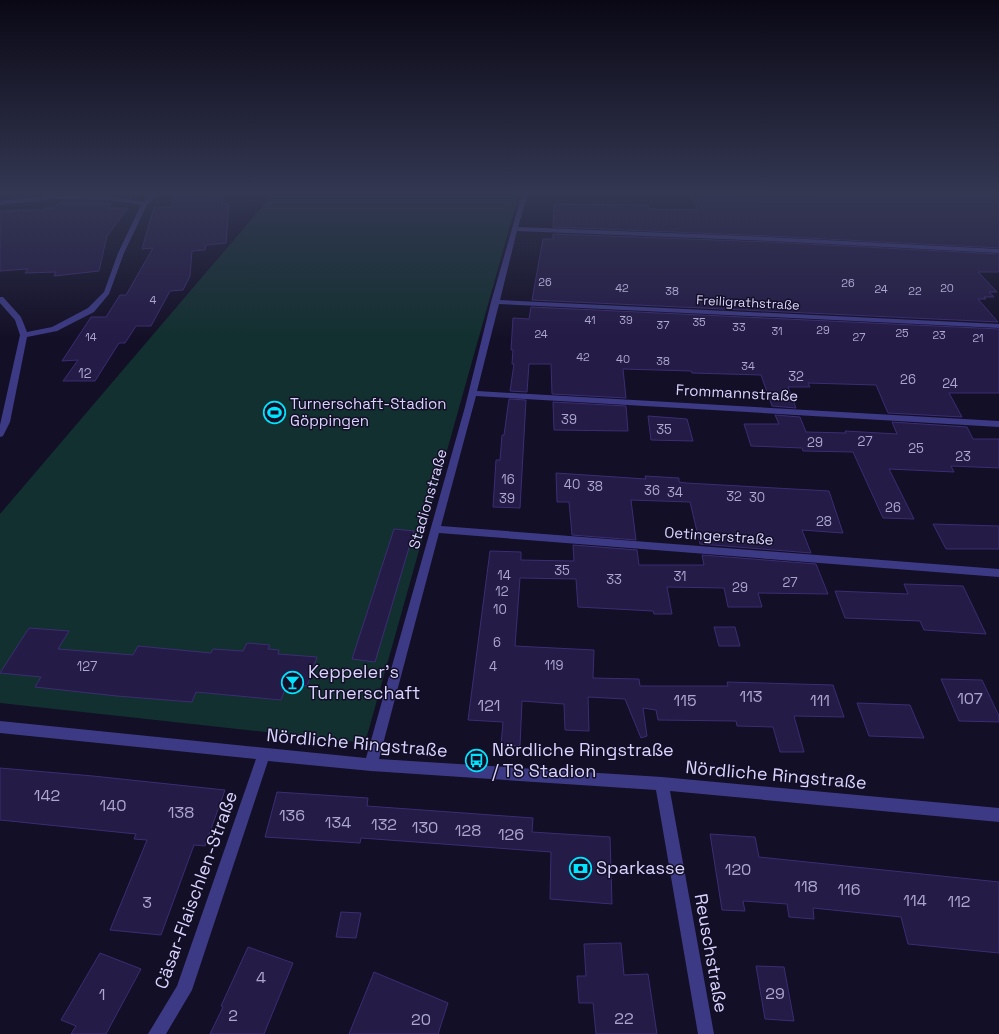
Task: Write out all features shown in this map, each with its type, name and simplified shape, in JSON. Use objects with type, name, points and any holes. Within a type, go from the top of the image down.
[{"type":"street","points":[[24,335],[54,329],[91,310],[107,293],[126,242]]},
{"type":"street","name":"Stadionstraße","points":[[371,765],[394,671],[436,529],[473,393],[511,242]]},
{"type":"street","points":[[831,242],[999,251]]},
{"type":"street","points":[[0,299],[18,319],[24,335],[6,422],[0,434]]},
{"type":"street","name":"Freiligrathstraße","points":[[495,302],[999,326]]},
{"type":"street","name":"Frommannstraße","points":[[473,393],[821,412],[999,424]]},
{"type":"street","name":"Oetingerstraße","points":[[436,529],[999,573]]},
{"type":"street","name":"Nördliche Ringstraße","points":[[0,727],[371,765],[662,784],[999,815]]},
{"type":"street","name":"Cäsar-Flaischlen-Straße","points":[[156,1034],[184,990],[264,754]]},
{"type":"street","name":"Reuschstraße","points":[[662,784],[706,1034]]},
{"type":"green space","points":[[232,242],[505,242],[365,743],[0,703],[0,514]]},
{"type":"building","points":[[0,242],[106,242],[99,271],[54,276],[56,272],[25,273],[28,269],[0,271]]},
{"type":"building","points":[[144,242],[226,242],[206,245],[205,250],[192,251],[190,276],[183,290],[170,291],[151,326],[136,326],[125,343],[119,343],[95,381],[63,381],[78,360],[62,361],[91,317],[106,317],[120,295],[126,295],[153,248],[142,249]]},
{"type":"building","points":[[542,242],[774,242],[999,254],[999,272],[978,272],[997,292],[989,292],[994,297],[984,297],[986,299],[978,299],[998,322],[532,300]]},
{"type":"building","points":[[889,242],[999,242],[999,248]]},
{"type":"building","points":[[531,307],[999,329],[999,393],[949,393],[962,417],[888,413],[876,385],[808,383],[810,387],[788,387],[796,408],[772,406],[761,375],[623,369],[626,398],[552,394],[551,364],[529,364],[527,392],[510,391],[514,364],[512,364],[513,350],[511,350],[513,318],[529,319]]},
{"type":"building","points":[[509,399],[526,400],[520,508],[493,507],[496,460],[500,460],[502,435],[504,435]]},
{"type":"building","points":[[553,402],[626,406],[628,431],[554,430]]},
{"type":"building","points":[[775,415],[800,417],[806,432],[846,433],[845,431],[897,434],[892,422],[967,427],[973,439],[999,439],[999,468],[951,466],[954,472],[889,469],[914,519],[883,518],[853,452],[803,451],[802,448],[751,446],[744,424],[779,424]]},
{"type":"building","points":[[648,416],[687,419],[693,441],[651,440]]},
{"type":"building","points":[[556,473],[646,479],[645,476],[679,478],[679,482],[686,483],[829,491],[843,533],[802,530],[811,553],[700,544],[690,502],[631,500],[636,540],[572,535],[569,502],[557,502]]},
{"type":"building","points":[[933,524],[999,526],[999,549],[946,549]]},
{"type":"building","points":[[394,529],[414,531],[375,662],[352,659]]},
{"type":"building","points":[[573,545],[637,550],[639,565],[704,565],[702,555],[816,564],[828,594],[758,593],[762,607],[728,607],[724,588],[667,587],[672,614],[654,614],[653,611],[578,607],[576,579],[520,578],[515,646],[594,650],[593,678],[639,679],[640,686],[728,686],[727,682],[833,685],[844,717],[794,716],[804,752],[780,752],[773,727],[737,726],[736,721],[658,720],[656,710],[643,708],[647,736],[641,738],[625,699],[588,697],[589,731],[565,730],[564,704],[522,701],[520,746],[501,745],[503,722],[468,720],[490,551],[521,552],[521,560],[574,561]]},
{"type":"building","points":[[904,584],[963,586],[986,634],[924,630],[920,621],[845,618],[835,591],[908,594]]},
{"type":"building","points":[[714,627],[735,627],[740,646],[719,646]]},
{"type":"building","points":[[29,628],[69,631],[58,649],[133,655],[138,646],[211,653],[213,649],[243,651],[247,643],[270,645],[268,649],[279,650],[278,654],[317,657],[307,686],[287,684],[281,700],[196,692],[192,702],[117,696],[35,687],[41,677],[0,673]]},
{"type":"building","points":[[941,679],[982,680],[999,716],[999,722],[959,721]]},
{"type":"building","points":[[857,703],[910,705],[924,738],[869,736]]},
{"type":"building","points":[[0,768],[225,790],[205,846],[194,845],[161,935],[110,930],[147,840],[134,839],[136,834],[0,820]]},
{"type":"building","points":[[277,792],[368,798],[367,806],[533,818],[532,832],[610,837],[612,904],[550,899],[551,852],[361,838],[360,843],[265,837]]},
{"type":"building","points":[[710,834],[755,837],[759,857],[999,882],[999,953],[908,944],[901,917],[813,908],[814,919],[789,917],[787,904],[743,901],[745,911],[722,910]]},
{"type":"building","points":[[341,912],[361,913],[356,938],[336,937]]},
{"type":"building","points":[[621,943],[624,975],[648,974],[657,1034],[596,1034],[593,1003],[579,1003],[577,976],[586,976],[584,944]]},
{"type":"building","points":[[248,947],[293,963],[264,1034],[210,1034],[223,1007],[221,1006]]},
{"type":"building","points":[[100,953],[141,969],[106,1034],[71,1034],[76,1026],[61,1020]]},
{"type":"building","points":[[756,966],[784,967],[794,1021],[765,1019]]},
{"type":"building","points":[[374,972],[448,1003],[438,1034],[349,1034]]},
{"type":"place","name":"Turnerschaft-Stadion Göppingen","points":[[274,413]]},
{"type":"place","name":"Keppeler's Turnerschaft","points":[[293,682]]},
{"type":"place","name":"Nördliche Ringstraße / TS Stadion","points":[[476,760]]},
{"type":"place","name":"Sparkasse","points":[[581,868]]}]
